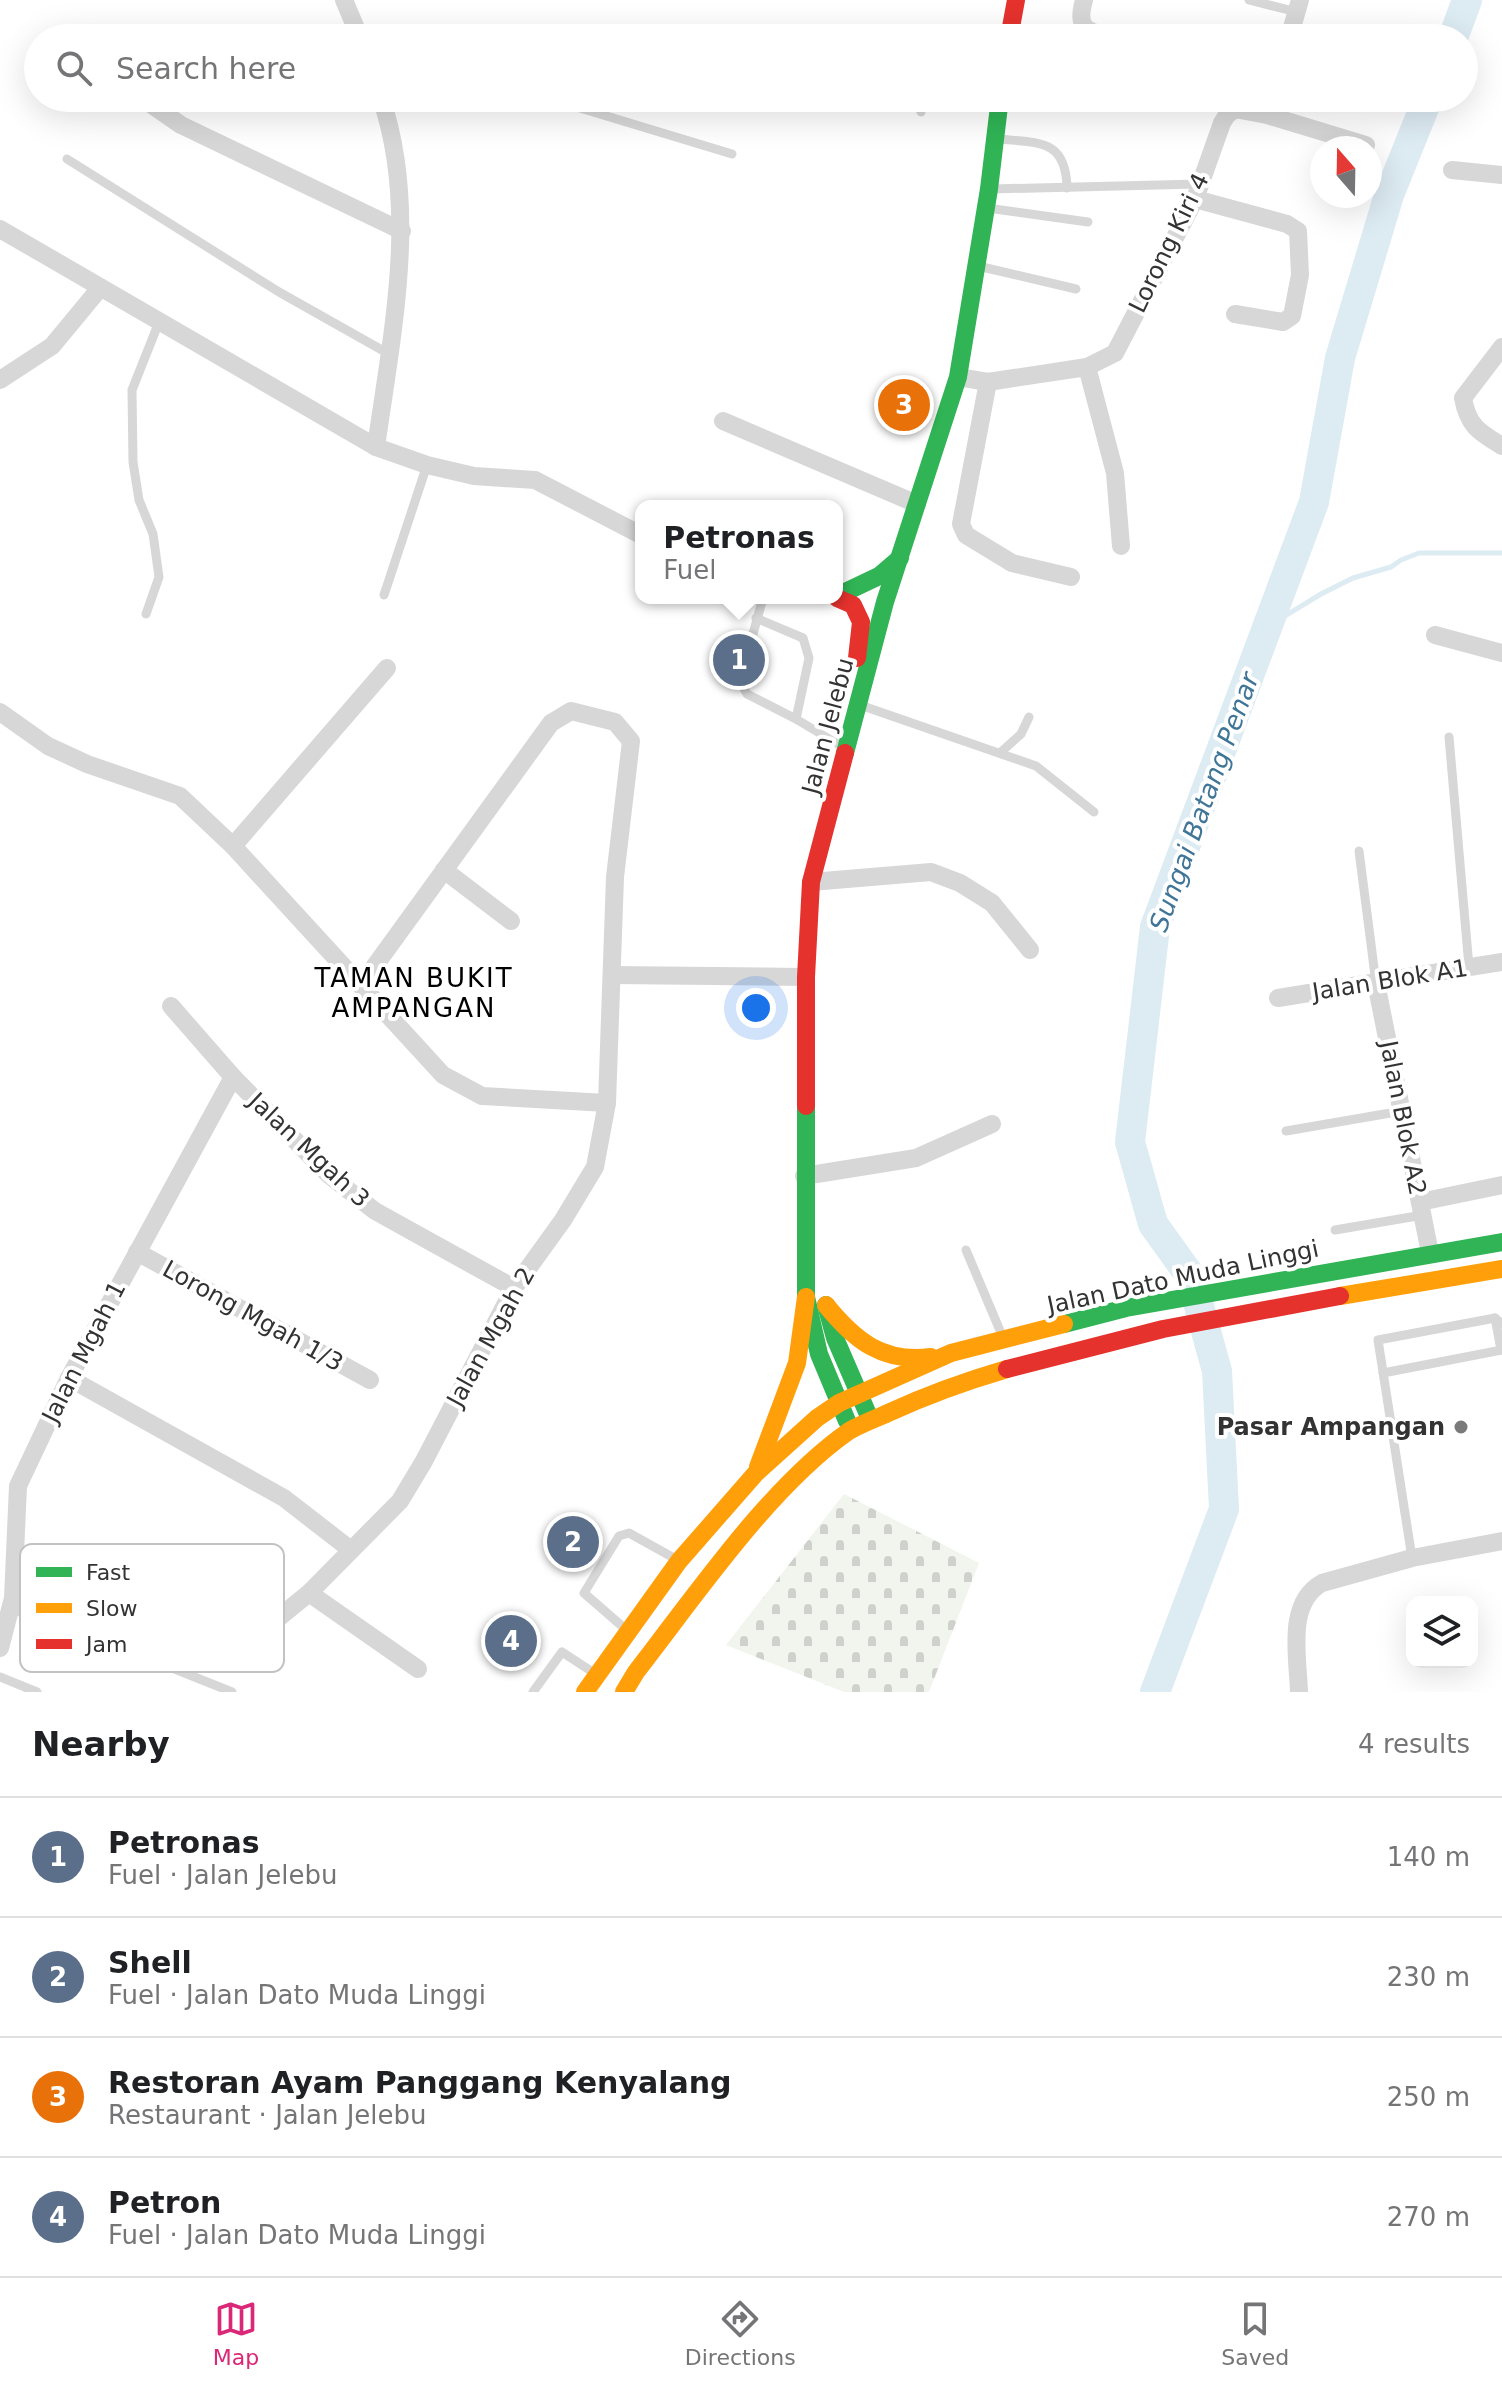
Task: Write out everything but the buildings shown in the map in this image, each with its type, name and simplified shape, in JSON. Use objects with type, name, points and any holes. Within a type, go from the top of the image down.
[{"type":"main road","points":[[1012,24],[1016,0]]},
{"type":"main road","name":"Jalan Jelebu","points":[[851,1430],[819,1354],[806,1297],[806,977],[811,882],[885,602],[958,377],[999,112]]},
{"type":"main road","points":[[843,594],[890,570],[901,557]]},
{"type":"main road","points":[[843,600],[853,605],[861,622],[853,730]]},
{"type":"main road","name":"Jalan Jelebu","points":[[806,1236],[835,1338],[872,1421]]},
{"type":"main road","name":"Jalan Dato Muda Linggi","points":[[585,1692],[679,1561],[756,1473],[817,1418],[839,1403],[951,1353],[1126,1308],[1502,1242]]},
{"type":"main road","name":"Jalan Dato Muda Linggi","points":[[624,1692],[636,1672],[760,1514],[851,1430],[961,1383],[1119,1339],[1502,1269]]},
{"type":"main road","points":[[756,1473],[797,1363],[806,1297]]},
{"type":"main road","points":[[826,1305],[843,1329],[866,1347],[893,1357],[922,1359],[951,1353]]},
{"type":"street","points":[[344,0],[354,24]]},
{"type":"street","points":[[1082,24],[1079,16],[1084,0]]},
{"type":"street","points":[[162,112],[181,125],[402,231]]},
{"type":"street","points":[[376,447],[402,231],[393,131],[386,112]]},
{"type":"street","name":"Lorong Kiri 4","points":[[958,377],[988,382],[1087,367],[1115,353],[1197,192],[1227,115],[1231,112]]},
{"type":"street","name":"Lorong Kiri 4","points":[[1283,112],[1343,136]]},
{"type":"street","points":[[1452,170],[1502,175]]},
{"type":"street","points":[[1197,192],[1287,224],[1298,231],[1300,275],[1292,316],[1283,322],[1235,314]]},
{"type":"street","points":[[0,229],[376,447],[427,465],[474,476],[535,480],[635,532]]},
{"type":"street","points":[[0,380],[52,346],[100,288]]},
{"type":"street","points":[[1502,347],[1463,398],[1466,417],[1484,435],[1502,446]]},
{"type":"street","points":[[1087,367],[1115,473],[1121,546]]},
{"type":"street","points":[[988,382],[961,524],[966,535],[1012,563],[1071,577]]},
{"type":"street","points":[[723,421],[917,504]]},
{"type":"street","points":[[843,596],[853,595],[885,602]]},
{"type":"street","points":[[1435,635],[1502,653]]},
{"type":"street","points":[[233,846],[387,668]]},
{"type":"street","name":"Jalan Mgah 2","points":[[284,1613],[309,1593],[400,1501],[514,1288],[563,1220],[595,1167],[607,1103],[615,877],[631,741],[615,722],[571,711],[551,723],[444,870]]},
{"type":"street","points":[[0,712],[48,746],[87,764],[180,796],[233,846],[443,1075],[482,1096],[607,1103]]},
{"type":"street","points":[[361,985],[444,870],[511,921]]},
{"type":"street","points":[[811,882],[931,872],[960,883],[992,903],[1030,950]]},
{"type":"street","name":"Jalan Blok A1","points":[[1278,998],[1502,962]]},
{"type":"street","points":[[612,975],[806,977]]},
{"type":"street","name":"Jalan Blok A2","points":[[1376,983],[1430,1253]]},
{"type":"street","name":"Jalan Mgah 3","points":[[171,1006],[233,1077],[329,1175],[375,1211],[514,1288]]},
{"type":"street","name":"Jalan Mgah 1","points":[[0,1648],[12,1606],[18,1486],[69,1378],[233,1077]]},
{"type":"street","points":[[804,1176],[916,1158],[992,1124]]},
{"type":"street","points":[[1421,1209],[1502,1185]]},
{"type":"street","name":"Lorong Mgah 1/3","points":[[137,1252],[370,1380]]},
{"type":"street","points":[[69,1378],[293,1503],[351,1550]]},
{"type":"street","points":[[1299,1692],[1298,1616],[1311,1589],[1322,1583],[1412,1558],[1502,1541]]},
{"type":"street","points":[[309,1593],[418,1669]]},
{"type":"street","name":"Jalan Mgah 2","points":[[12,1606],[20,1608]]},
{"type":"lane","points":[[1249,0],[1298,6]]},
{"type":"lane","points":[[593,112],[732,154]]},
{"type":"lane","points":[[996,139],[1044,143],[1060,153],[1067,170],[1067,188]]},
{"type":"lane","points":[[67,159],[279,292],[389,354]]},
{"type":"lane","points":[[986,198],[1067,188],[1197,192]]},
{"type":"lane","points":[[986,198],[1088,222]]},
{"type":"lane","points":[[974,265],[1076,289]]},
{"type":"lane","points":[[146,614],[159,577],[153,534],[139,500],[133,462],[132,390],[159,322]]},
{"type":"lane","points":[[384,595],[427,465]]},
{"type":"lane","points":[[761,604],[740,681],[747,694],[847,750]]},
{"type":"lane","points":[[756,618],[803,638],[809,658],[796,719]]},
{"type":"lane","points":[[860,705],[1036,766],[1094,812]]},
{"type":"lane","points":[[1001,752],[1021,734],[1029,717]]},
{"type":"lane","points":[[1449,737],[1469,967]]},
{"type":"lane","points":[[1359,851],[1376,983]]},
{"type":"lane","points":[[1286,1131],[1402,1111]]},
{"type":"lane","points":[[1335,1230],[1421,1209]]},
{"type":"lane","points":[[966,1250],[1004,1340]]},
{"type":"lane","points":[[1383,1373],[1502,1350],[1498,1321],[1378,1340],[1383,1373],[1412,1558]]},
{"type":"lane","points":[[629,1631],[584,1593],[619,1536],[629,1533],[679,1561]]},
{"type":"lane","points":[[533,1692],[562,1652],[597,1676]]},
{"type":"lane","points":[[182,1672],[232,1692]]},
{"type":"lane","points":[[0,1677],[37,1692]]},
{"type":"green space","points":[[844,1494],[979,1563],[929,1692],[844,1692],[726,1645]]},
{"type":"waterway","name":"Sungai Batang Penar","points":[[1458,24],[1467,0]]},
{"type":"waterway","name":"Sungai Batang Penar","points":[[1155,1692],[1224,1509],[1217,1371],[1191,1277],[1153,1224],[1130,1142],[1155,927],[1314,502],[1340,358],[1389,195],[1422,112]]},
{"type":"waterway","points":[[1267,627],[1353,578],[1391,567],[1419,553],[1502,553]]},
{"type":"traffic: fast","points":[[845,753],[885,602],[958,377],[998,112]]},
{"type":"traffic: fast","points":[[843,593],[879,576],[900,558]]},
{"type":"traffic: fast","points":[[806,1106],[806,1297],[819,1354],[847,1421]]},
{"type":"traffic: fast","points":[[1064,1324],[1126,1308],[1502,1242]]},
{"type":"traffic: fast","points":[[826,1305],[835,1338],[867,1412]]},
{"type":"traffic: slow","points":[[1340,1296],[1502,1269]]},
{"type":"traffic: slow","points":[[758,1467],[797,1363],[806,1297]]},
{"type":"traffic: slow","points":[[826,1305],[848,1329],[871,1347],[898,1356],[931,1357]]},
{"type":"traffic: slow","points":[[585,1692],[679,1561],[756,1473],[817,1418],[839,1403],[951,1353],[1064,1324]]},
{"type":"traffic: slow","points":[[624,1692],[735,1544],[790,1481],[819,1454],[863,1424],[932,1394],[1007,1369]]},
{"type":"traffic: jam","points":[[1012,24],[1016,0]]},
{"type":"traffic: jam","points":[[843,601],[853,605],[861,622],[857,658]]},
{"type":"traffic: jam","points":[[806,1106],[806,977],[811,882],[845,753]]},
{"type":"traffic: jam","points":[[1007,1369],[1163,1329],[1340,1296]]},
{"type":"place","name":"Restoran Ayam Panggang Kenyalang","points":[[904,405]]},
{"type":"place","name":"Petronas","points":[[739,660]]},
{"type":"place","name":"Pasar Ampangan","points":[[1461,1427]]},
{"type":"place","name":"Shell","points":[[573,1542]]},
{"type":"place","name":"Petron","points":[[511,1641]]},
{"type":"district","name":"TAMAN BUKIT AMPANGAN","points":[[414,993]]}]
